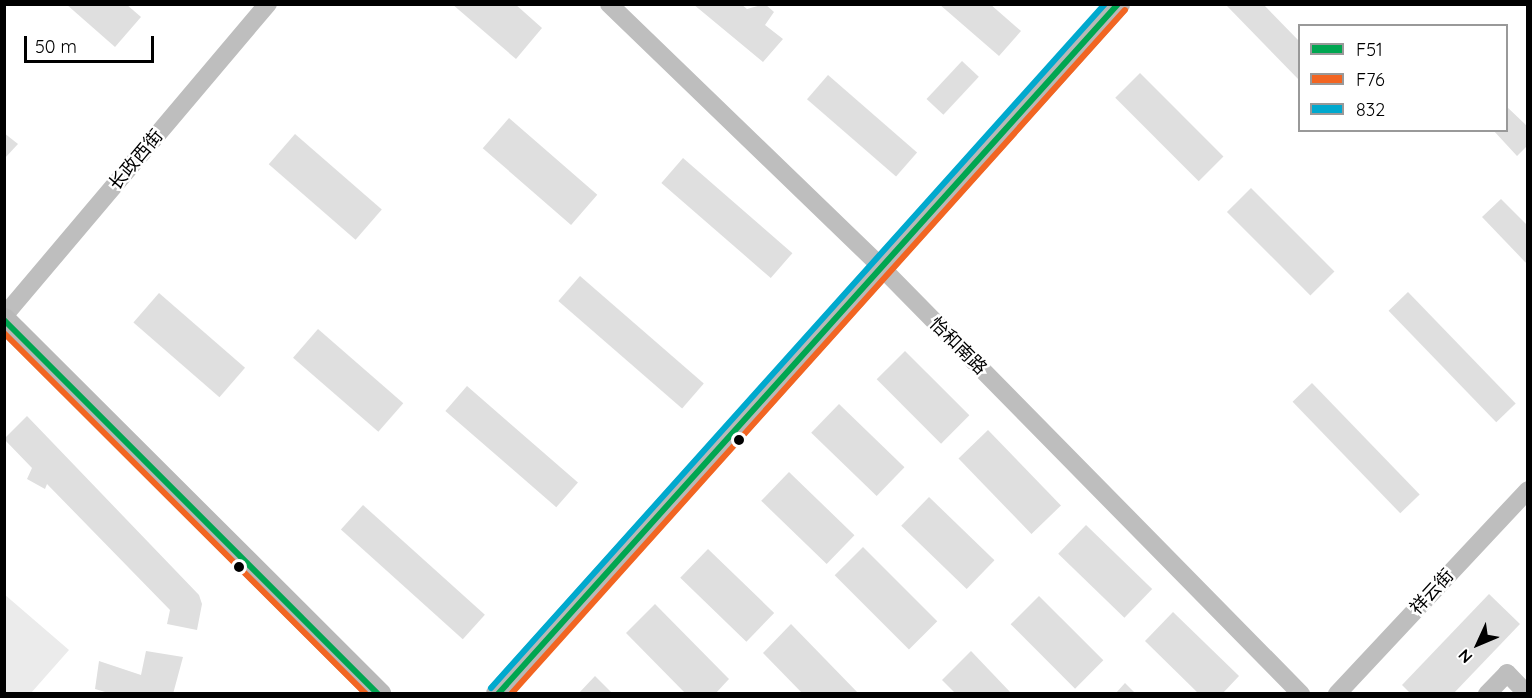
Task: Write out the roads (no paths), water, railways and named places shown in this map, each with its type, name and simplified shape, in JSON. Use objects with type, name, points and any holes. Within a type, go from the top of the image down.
[{"type":"street","name":"长政西街","points":[[4,318],[268,4]]},
{"type":"street","name":"怡和南路","points":[[609,4],[881,267],[1301,693]]},
{"type":"street","points":[[498,693],[1118,4]]},
{"type":"street","points":[[4,318],[379,693]]},
{"type":"street","name":"祥云街","points":[[1337,693],[1527,490]]},
{"type":"street","points":[[1487,693],[1507,674],[1527,670]]},
{"type":"street","points":[[1507,674],[1527,693]]}]
